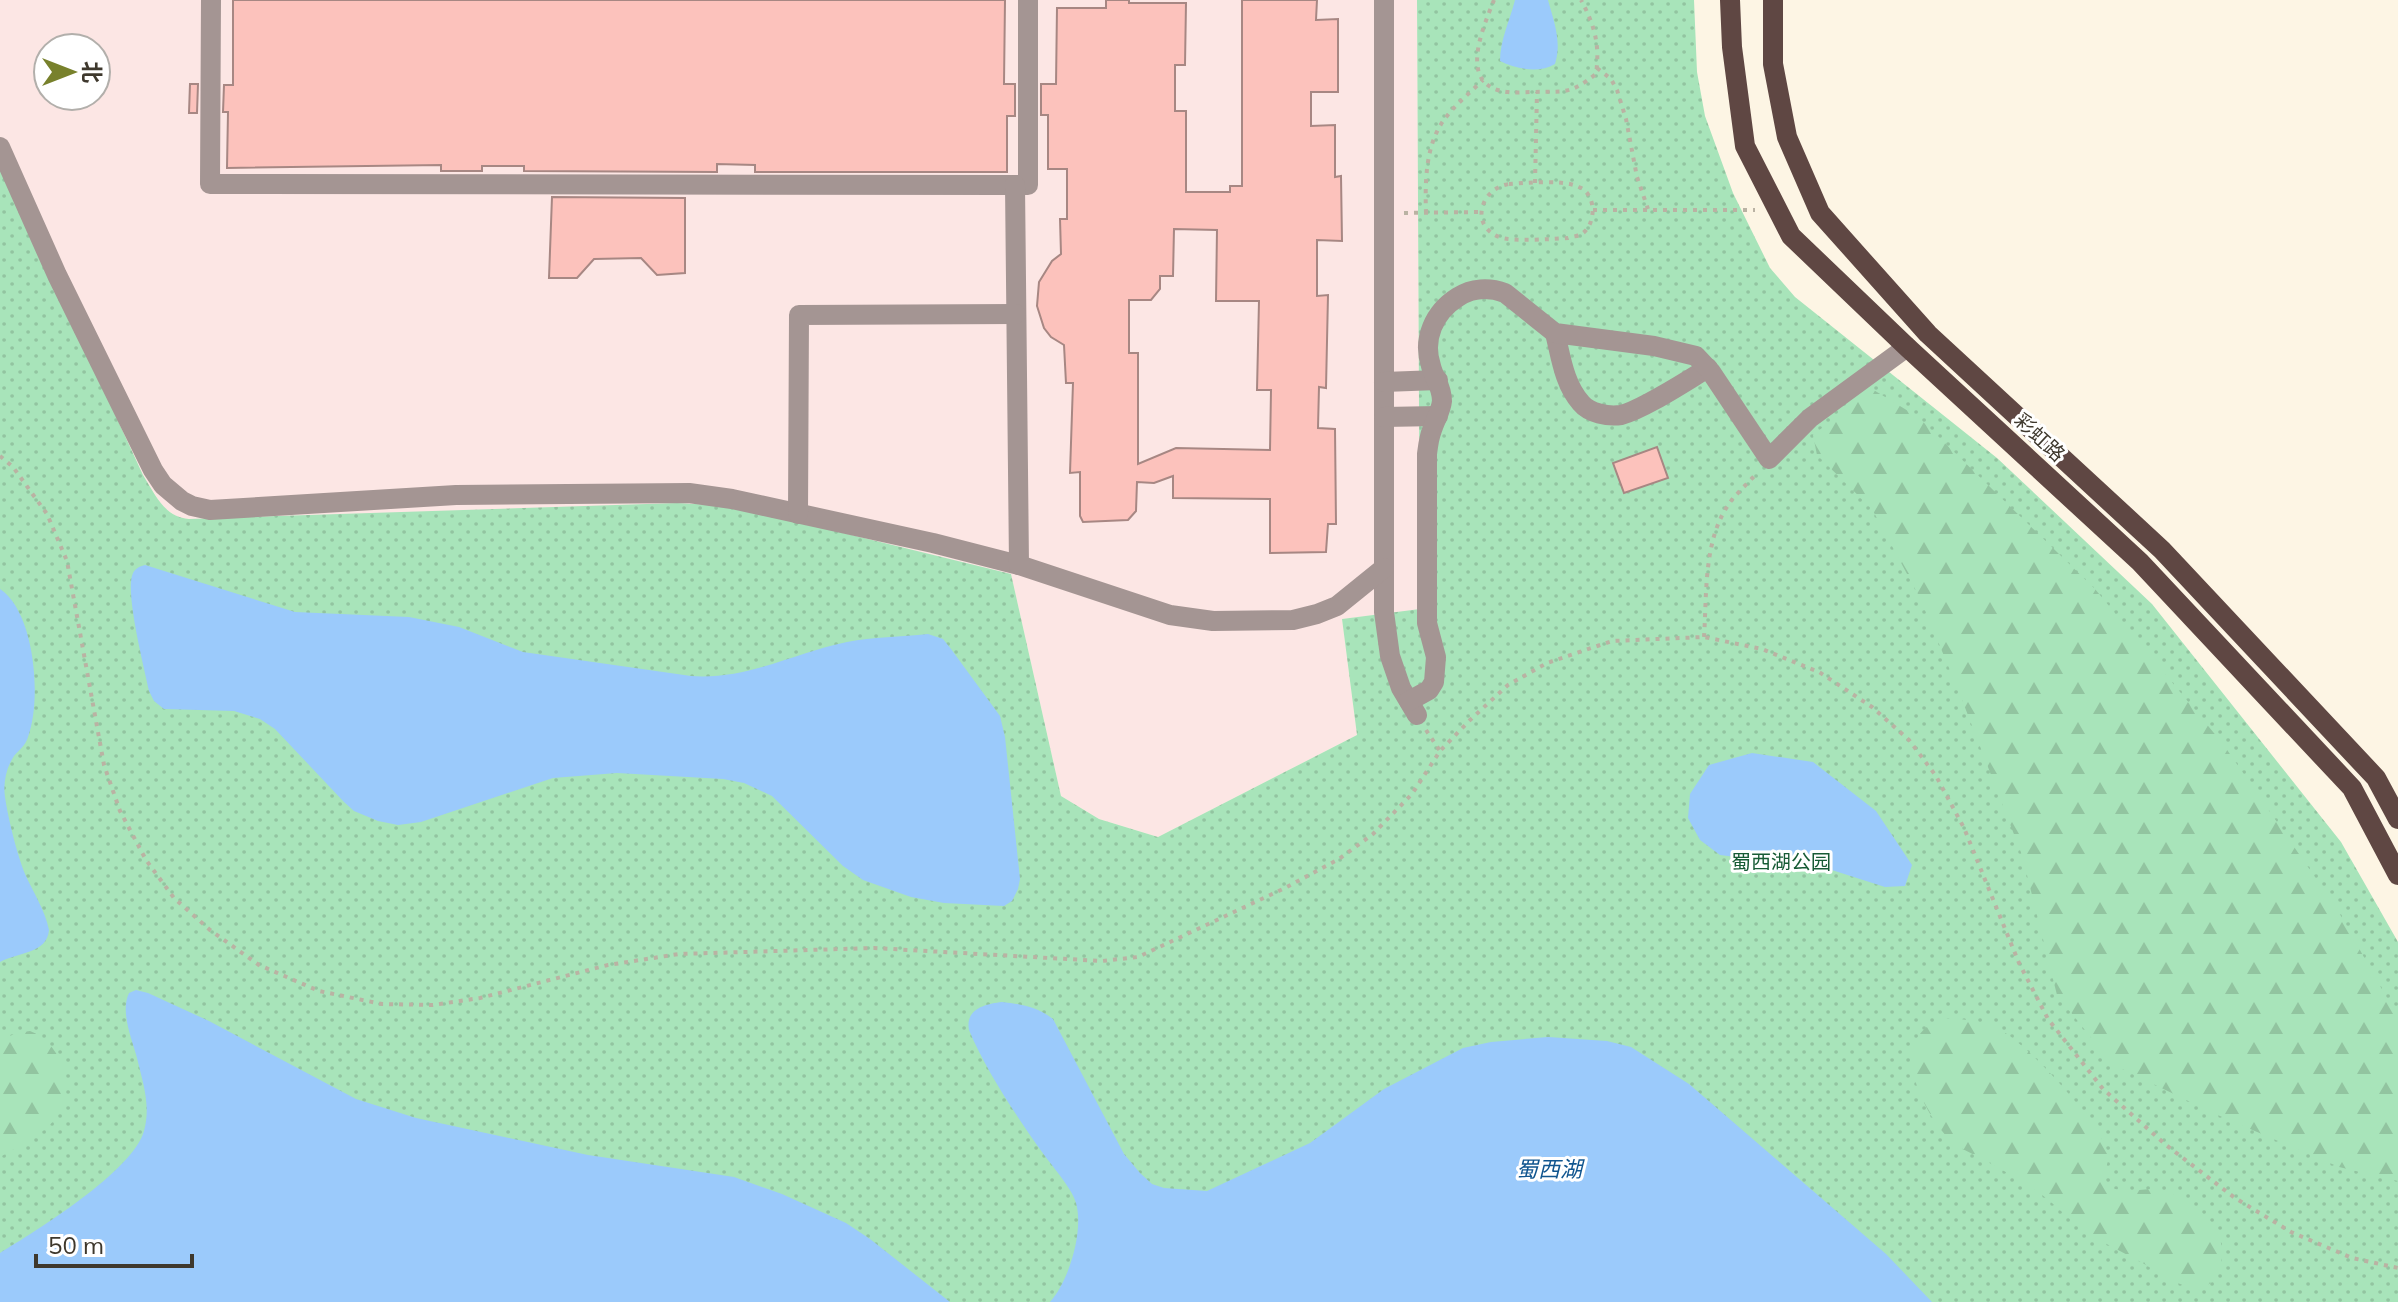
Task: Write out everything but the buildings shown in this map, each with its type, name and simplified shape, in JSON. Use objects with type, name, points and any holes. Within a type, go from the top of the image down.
[{"type":"main road","name":"彩虹路","points":[[1730,0],[1732,47],[1745,146],[1791,236],[2140,562],[2352,788],[2398,875]]},
{"type":"main road","name":"彩虹路","points":[[1773,0],[1773,64],[1787,137],[1820,213],[1928,334],[2162,550],[2376,778],[2398,819]]},
{"type":"lane","points":[[211,0],[210,184],[1015,185],[1028,185],[1028,0]]},
{"type":"lane","points":[[1384,0],[1384,612],[1390,656],[1401,688],[1413,708],[1429,690],[1436,672],[1436,657],[1427,623],[1427,454],[1442,398],[1429,358],[1433,321],[1450,303],[1472,291],[1489,289],[1505,293],[1555,333],[1600,337],[1696,356],[1708,368],[1769,459],[1810,418],[1907,347]]},
{"type":"lane","points":[[0,147],[57,275],[153,470],[163,485],[192,506],[210,510],[470,495],[689,493],[732,499],[933,543],[1019,565],[1170,615],[1213,621],[1293,620],[1317,614],[1337,606],[1384,568]]},
{"type":"lane","points":[[1015,185],[1019,565]]},
{"type":"lane","points":[[798,514],[799,315],[1016,314]]},
{"type":"lane","points":[[1555,333],[1565,373],[1578,399],[1588,409],[1608,415],[1635,410],[1708,368]]},
{"type":"lane","points":[[1384,382],[1438,380]]},
{"type":"lane","points":[[1384,417],[1438,416]]},
{"type":"path","points":[[1494,0],[1479,38],[1477,69],[1483,80],[1506,92],[1571,91],[1596,74],[1597,37],[1581,0]]},
{"type":"path","points":[[1597,68],[1611,79],[1617,90],[1648,210]]},
{"type":"path","points":[[1426,213],[1425,182],[1435,137],[1445,117],[1483,80]]},
{"type":"path","points":[[1535,183],[1537,92]]},
{"type":"path","points":[[1535,183],[1579,186],[1589,196],[1593,210],[1589,227],[1579,236],[1555,239],[1498,236],[1485,226],[1481,212],[1485,199],[1495,187],[1535,183]]},
{"type":"path","points":[[1593,210],[1778,210]]},
{"type":"path","points":[[1384,214],[1481,212]]},
{"type":"path","points":[[0,456],[13,467],[47,514],[67,561],[98,718],[104,765],[120,811],[146,860],[174,898],[210,930],[259,965],[319,991],[382,1004],[433,1005],[480,998],[608,965],[679,954],[874,948],[1102,961],[1138,957],[1285,888],[1339,859],[1373,834],[1412,794],[1440,751],[1508,685],[1547,663],[1612,641],[1704,637],[1762,649],[1819,672],[1872,707],[1909,740],[1936,776],[1964,828],[2019,963],[2048,1019],[2103,1089],[2166,1145],[2235,1198],[2291,1232],[2352,1258],[2398,1268]]},
{"type":"path","points":[[1704,637],[1708,566],[1717,527],[1730,503],[1769,459]]},
{"type":"shaded area","points":[[0,0],[1417,0],[1420,610],[1342,619],[1357,735],[1158,837],[1099,819],[1061,796],[1011,574],[179,518],[163,507],[143,475],[0,164]]},
{"type":"green space","name":"蜀西湖公园","points":[[1417,0],[1694,0],[1697,72],[1705,116],[1733,193],[1770,268],[1795,297],[1997,458],[2152,604],[2341,842],[2398,942],[2398,1302],[0,1302],[0,164],[143,475],[161,503],[173,514],[189,519],[677,503],[733,506],[1011,574],[1061,796],[1099,819],[1158,837],[1357,735],[1342,619],[1420,609]]},
{"type":"green space","points":[[1872,389],[1918,417],[2095,589],[2223,744],[2337,909],[2398,1018],[2398,1181],[2339,1167],[2213,1113],[2112,1064],[2057,995],[2022,855],[1920,598],[1872,509],[1817,455],[1813,435]]},
{"type":"green space","points":[[1942,1019],[1973,1021],[2002,1031],[2045,1068],[2078,1104],[2102,1138],[2108,1156],[2105,1177],[2109,1187],[2124,1191],[2151,1189],[2168,1192],[2193,1205],[2207,1218],[2218,1233],[2222,1255],[2221,1266],[2211,1283],[2190,1287],[2167,1278],[2090,1234],[2028,1185],[1951,1141],[1929,1113],[1920,1095],[1912,1059],[1915,1042],[1925,1029]]},
{"type":"green space","points":[[30,1031],[44,1040],[59,1057],[66,1081],[66,1097],[53,1122],[42,1132],[0,1157],[0,1041],[16,1033]]},
{"type":"water","points":[[1515,0],[1548,0],[1557,40],[1555,64],[1542,69],[1528,69],[1500,61],[1503,38]]},
{"type":"water","points":[[145,565],[295,612],[409,617],[459,627],[523,652],[691,676],[751,670],[857,640],[928,634],[943,639],[1000,716],[1005,737],[1020,879],[1018,889],[1012,901],[1004,906],[944,903],[911,897],[863,880],[843,866],[772,796],[744,783],[723,779],[617,773],[553,778],[421,822],[398,825],[378,821],[354,811],[275,729],[260,719],[234,711],[164,709],[154,701],[143,666],[131,599],[133,574]]},
{"type":"water","points":[[0,589],[12,600],[21,616],[28,636],[35,680],[32,721],[27,740],[7,771],[5,797],[22,866],[49,930],[43,944],[37,948],[0,962]]},
{"type":"water","points":[[1752,753],[1813,762],[1876,811],[1912,865],[1905,886],[1885,887],[1813,864],[1802,870],[1781,863],[1720,855],[1700,840],[1688,818],[1690,794],[1709,765]]},
{"type":"water","points":[[136,990],[209,1021],[356,1099],[416,1118],[588,1155],[734,1177],[782,1194],[846,1223],[950,1302],[0,1302],[0,1253],[103,1181],[136,1147],[144,1131],[147,1113],[145,1094],[126,1008],[129,993]]},
{"type":"water","name":"蜀西湖","points":[[1002,1002],[1029,1007],[1053,1019],[1124,1154],[1152,1184],[1164,1188],[1207,1191],[1310,1143],[1384,1089],[1463,1048],[1548,1037],[1607,1041],[1631,1047],[1689,1084],[1886,1254],[1932,1302],[1050,1302],[1069,1269],[1078,1214],[1070,1191],[1002,1092],[969,1030],[973,1012],[983,1006]]}]
